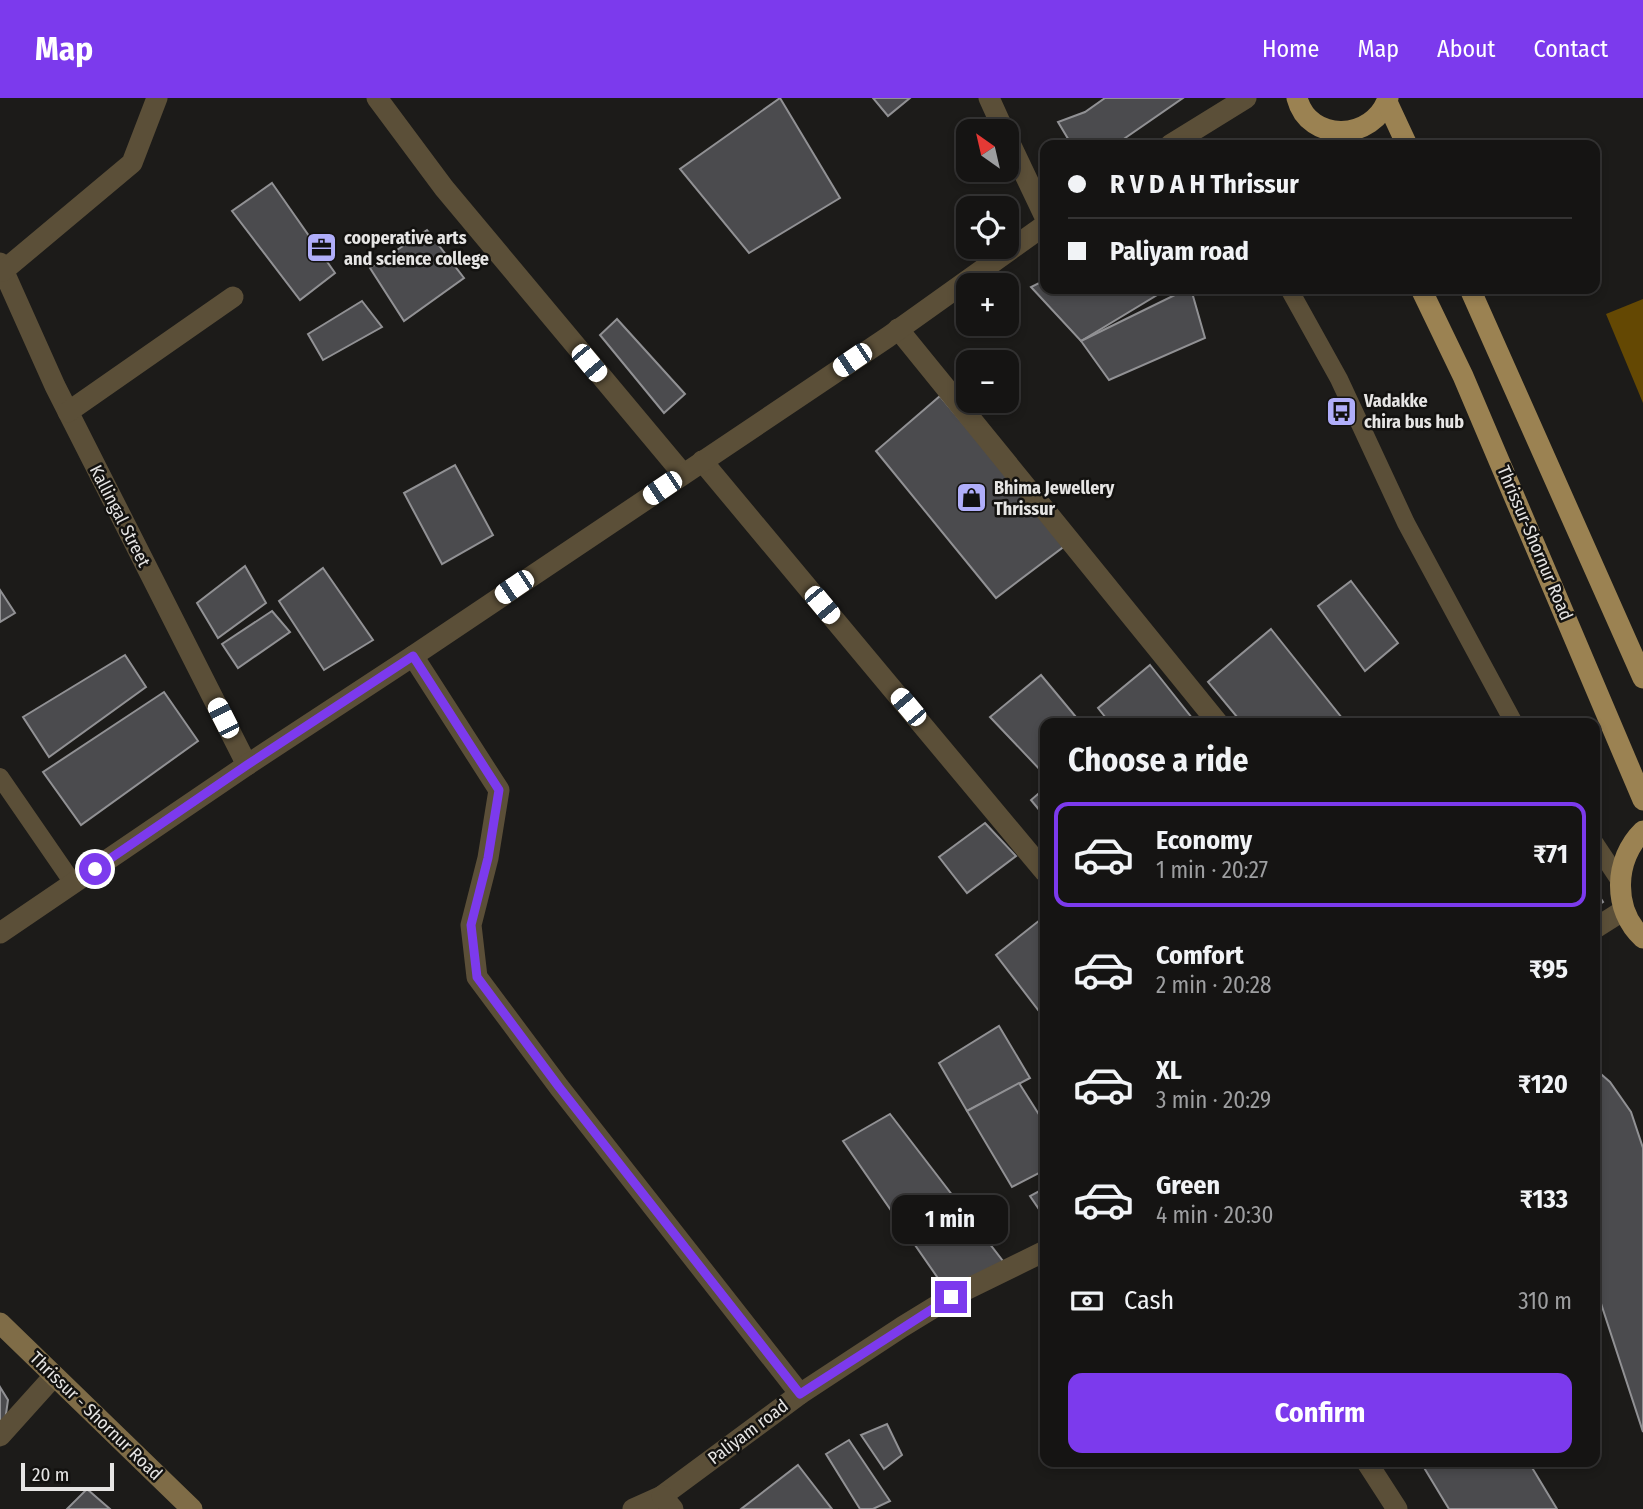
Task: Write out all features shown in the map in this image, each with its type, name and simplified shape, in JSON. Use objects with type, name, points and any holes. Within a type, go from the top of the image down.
[{"type":"main road","points":[[1297,98],[1307,118],[1339,139],[1366,127],[1379,116],[1388,100]]},
{"type":"main road","points":[[1388,100],[1405,140]]},
{"type":"main road","name":"Thrissur-Shornur Road","points":[[1423,294],[1463,376],[1643,800]]},
{"type":"main road","points":[[1472,294],[1643,678]]},
{"type":"main road","points":[[1643,831],[1635,839],[1623,861],[1620,881],[1624,910],[1636,932],[1643,938]]},
{"type":"main road","name":"Thrissur - Shornur Road","points":[[0,1323],[192,1509]]},
{"type":"street","points":[[2,267],[132,163],[157,98]]},
{"type":"street","points":[[377,98],[444,188],[683,474]]},
{"type":"street","points":[[989,98],[999,119]]},
{"type":"street","points":[[1196,139],[1246,98]]},
{"type":"street","points":[[1019,162],[1040,206]]},
{"type":"street","points":[[0,933],[898,329],[1040,229]]},
{"type":"street","name":"Kallingal Street","points":[[2,267],[68,412],[247,765]]},
{"type":"street","points":[[68,412],[233,297]]},
{"type":"street","points":[[898,329],[1214,718]]},
{"type":"street","points":[[702,461],[1040,866]]},
{"type":"street","points":[[413,656],[499,790],[488,858],[471,925],[477,977],[559,1087],[800,1394]]},
{"type":"street","points":[[1600,925],[1624,910]]},
{"type":"street","name":"Paliyam road","points":[[633,1509],[667,1503],[800,1394],[951,1297],[1040,1253]]},
{"type":"street","points":[[0,1436],[54,1376]]},
{"type":"street","points":[[1370,1467],[1397,1509]]},
{"type":"lane","points":[[1292,294],[1339,379],[1406,523],[1511,718]]},
{"type":"lane","points":[[0,777],[73,884]]},
{"type":"lane","points":[[1600,851],[1620,881]]},
{"type":"shaded area","points":[[1643,299],[1643,403],[1606,314]]},
{"type":"building","points":[[780,98],[840,198],[749,253],[680,169]]},
{"type":"building","points":[[873,98],[910,98],[888,116]]},
{"type":"building","points":[[1105,98],[1183,98],[1122,140],[1069,140],[1058,122],[1085,112]]},
{"type":"building","points":[[272,183],[335,273],[300,300],[232,211]]},
{"type":"building","points":[[427,230],[464,278],[404,321],[370,268]]},
{"type":"building","points":[[1040,282],[1040,294],[1159,294],[1081,341],[1031,287]]},
{"type":"building","points":[[1177,294],[1192,294],[1205,338],[1109,380],[1081,341]]},
{"type":"building","points":[[362,301],[382,327],[323,360],[308,334]]},
{"type":"building","points":[[617,319],[685,394],[664,413],[600,335]]},
{"type":"building","name":"Bhima Jewellery Thrissur","points":[[940,396],[1066,545],[996,598],[876,451]]},
{"type":"building","points":[[455,465],[493,535],[442,564],[404,493]]},
{"type":"building","points":[[245,566],[266,603],[218,638],[197,603]]},
{"type":"building","points":[[323,568],[373,640],[324,670],[279,601]]},
{"type":"building","points":[[1351,581],[1398,643],[1365,671],[1318,606]]},
{"type":"building","points":[[0,590],[15,613],[0,622]]},
{"type":"building","points":[[272,611],[290,632],[238,668],[222,644]]},
{"type":"building","points":[[1271,629],[1342,718],[1238,718],[1208,682]]},
{"type":"building","points":[[125,655],[146,687],[49,757],[23,717]]},
{"type":"building","points":[[1150,665],[1192,718],[1106,718],[1098,708]]},
{"type":"building","points":[[1041,675],[1077,718],[1040,718],[1040,770],[990,717]]},
{"type":"building","points":[[164,692],[198,741],[81,825],[43,772]]},
{"type":"building","points":[[1040,792],[1040,811],[1031,800]]},
{"type":"building","points":[[985,823],[1016,856],[967,893],[939,857]]},
{"type":"building","points":[[1040,920],[1040,1012],[996,955]]},
{"type":"building","points":[[999,1026],[1030,1078],[967,1111],[939,1063]]},
{"type":"building","points":[[1600,1073],[1610,1082],[1631,1112],[1643,1148],[1643,1432],[1600,1300]]},
{"type":"building","points":[[1019,1083],[1040,1116],[1040,1173],[1012,1187],[967,1111]]},
{"type":"building","points":[[890,1114],[1009,1269],[951,1297],[843,1141]]},
{"type":"building","points":[[1040,1191],[1040,1211],[1030,1196]]},
{"type":"building","points":[[0,1387],[8,1400],[5,1421],[0,1427]]},
{"type":"building","points":[[887,1424],[902,1455],[884,1469],[861,1435]]},
{"type":"building","points":[[849,1440],[890,1501],[873,1509],[860,1509],[826,1454]]},
{"type":"building","points":[[798,1465],[832,1509],[741,1509]]},
{"type":"building","points":[[1424,1467],[1532,1467],[1557,1509],[1449,1509]]},
{"type":"building","points":[[87,1489],[110,1509],[67,1509]]},
{"type":"place","name":"cooperative arts and science college","points":[[321,248]]},
{"type":"place","name":"Vadakke chira bus hub","points":[[1341,411]]},
{"type":"place","name":"Bhima Jewellery Thrissur","points":[[971,498]]},
{"type":"route","points":[[95,869],[413,656],[499,790],[488,858],[471,925],[477,977],[559,1087],[800,1394],[951,1297]]}]
